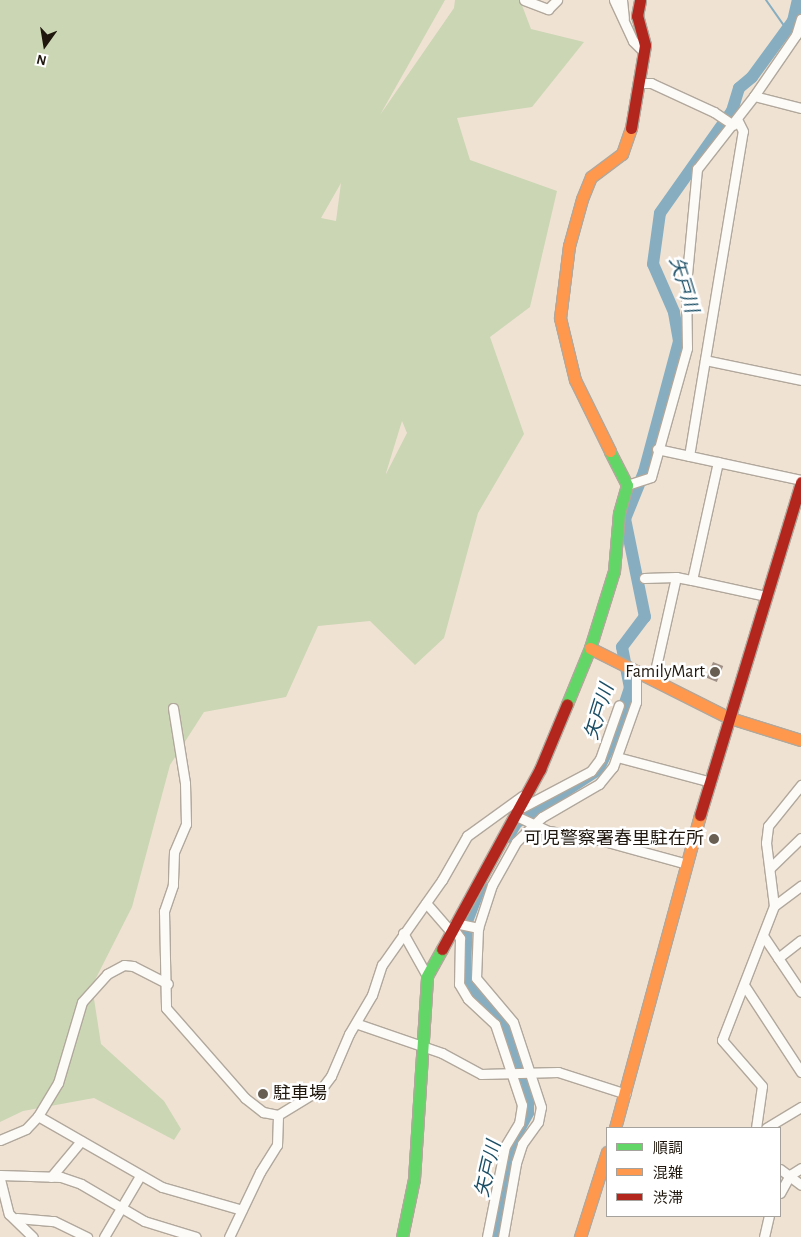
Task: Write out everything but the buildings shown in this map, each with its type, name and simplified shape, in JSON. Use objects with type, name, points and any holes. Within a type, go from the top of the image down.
[{"type":"street","points":[[524,0],[548,9],[557,0]]},
{"type":"street","points":[[614,0],[624,18],[633,41],[644,52]]},
{"type":"street","points":[[622,0],[624,18]]},
{"type":"street","points":[[402,1237],[414,1179],[415,1121],[425,1047],[427,976],[518,805],[540,769],[590,648],[614,571],[619,513],[627,485],[575,380],[560,318],[567,255],[582,199],[591,177],[622,154],[642,83],[644,52],[637,16],[640,0]]},
{"type":"street","points":[[627,485],[648,481],[687,348],[686,285],[696,169],[754,96],[798,33],[801,19]]},
{"type":"street","points":[[642,83],[651,83],[735,122],[743,131],[688,456]]},
{"type":"street","points":[[754,96],[801,108]]},
{"type":"street","points":[[705,360],[801,380]]},
{"type":"street","points":[[615,1127],[626,1094],[728,717],[801,481],[657,449]]},
{"type":"street","points":[[692,580],[718,462]]},
{"type":"street","points":[[644,578],[676,577],[766,596]]},
{"type":"street","points":[[653,680],[676,577]]},
{"type":"street","points":[[590,648],[728,717],[801,740]]},
{"type":"street","points":[[503,1237],[516,1163],[522,1144],[538,1122],[541,1107],[533,1072],[513,1022],[476,978],[478,928],[492,885],[516,842],[546,814],[599,784],[617,757],[636,702],[636,670]]},
{"type":"street","points":[[173,708],[184,783],[186,824],[174,852],[173,885],[164,911],[168,984],[166,1008],[172,1020],[190,1032],[245,1098],[263,1112],[278,1115],[322,1088],[358,1024],[382,965],[402,933],[426,903],[467,836],[518,805],[523,807],[590,771],[600,759],[619,705]]},
{"type":"street","points":[[617,757],[711,782]]},
{"type":"street","points":[[756,1127],[762,1086],[722,1040],[764,937],[774,906],[766,843],[768,826],[801,785]]},
{"type":"street","points":[[518,805],[534,825],[687,864]]},
{"type":"street","points":[[770,868],[801,838]]},
{"type":"street","points":[[774,906],[801,886]]},
{"type":"street","points":[[426,903],[453,927],[460,938],[459,984],[468,999],[495,1024],[513,1073],[522,1105],[520,1123],[505,1146],[487,1237]]},
{"type":"street","points":[[453,927],[478,928]]},
{"type":"street","points":[[402,933],[427,976]]},
{"type":"street","points":[[764,937],[801,992]]},
{"type":"street","points":[[778,958],[801,940]]},
{"type":"street","points":[[0,1140],[26,1129],[38,1116],[58,1083],[76,1017],[91,990],[107,974],[124,965],[133,966],[168,984]]},
{"type":"street","points":[[744,986],[801,1072]]},
{"type":"street","points":[[358,1024],[425,1047],[481,1074],[558,1072],[626,1094]]},
{"type":"street","points":[[768,1127],[801,1108]]},
{"type":"street","points":[[229,1237],[277,1145],[278,1115]]},
{"type":"street","points":[[38,1116],[140,1176],[162,1186],[242,1210]]},
{"type":"street","points":[[51,1177],[81,1141]]},
{"type":"street","points":[[580,1237],[606,1155]]},
{"type":"street","points":[[781,1191],[790,1175],[801,1168]]},
{"type":"street","points":[[781,1170],[801,1185]]},
{"type":"street","points":[[0,1175],[51,1177],[81,1184],[121,1209],[196,1237]]},
{"type":"street","points":[[104,1237],[140,1176]]},
{"type":"street","points":[[0,1179],[2,1204],[9,1214],[17,1218],[34,1237]]},
{"type":"street","points":[[764,1237],[769,1217]]},
{"type":"street","points":[[17,1218],[54,1221],[87,1237]]},
{"type":"green space","points":[[0,0],[445,0],[380,115],[454,8],[455,0],[520,0],[531,29],[584,42],[532,107],[457,118],[470,160],[557,191],[530,307],[490,337],[524,434],[478,513],[444,638],[415,665],[370,621],[318,626],[286,697],[204,712],[170,765],[132,907],[92,986],[101,1044],[164,1101],[181,1129],[174,1140],[94,1098],[23,1111],[0,1122]],"holes":[[[341,183],[336,221],[321,218]],[[402,421],[407,433],[386,474],[386,473]]]},
{"type":"waterway","points":[[766,0],[786,29],[796,26]]},
{"type":"waterway","name":"矢戸川","points":[[508,837],[516,823],[598,770],[613,739],[630,688],[622,647],[645,617],[625,519],[644,472],[679,341],[674,312],[653,264],[660,213],[732,111],[739,88],[752,77],[793,21],[798,0]]},
{"type":"waterway","name":"矢戸川","points":[[481,885],[467,921],[465,971],[470,987],[499,1013],[528,1085],[528,1113],[509,1148],[495,1237]]},
{"type":"traffic: fast","points":[[567,704],[590,648],[614,571],[619,513],[627,485],[610,451]]},
{"type":"traffic: fast","points":[[402,1237],[414,1179],[427,976],[442,949]]},
{"type":"traffic: slow","points":[[610,451],[575,380],[560,318],[569,246],[582,199],[591,177],[622,154],[631,128]]},
{"type":"traffic: slow","points":[[590,648],[727,717],[801,740]]},
{"type":"traffic: slow","points":[[615,1127],[700,815]]},
{"type":"traffic: slow","points":[[580,1237],[606,1155]]},
{"type":"traffic: jam","points":[[631,128],[645,45],[637,16],[640,0]]},
{"type":"traffic: jam","points":[[700,815],[801,482]]},
{"type":"traffic: jam","points":[[442,949],[540,769],[567,704]]},
{"type":"place","name":"FamilyMart","points":[[715,672]]},
{"type":"place","name":"可児警察署春里駐在所","points":[[714,839]]},
{"type":"place","name":"駐車場","points":[[263,1094]]}]
